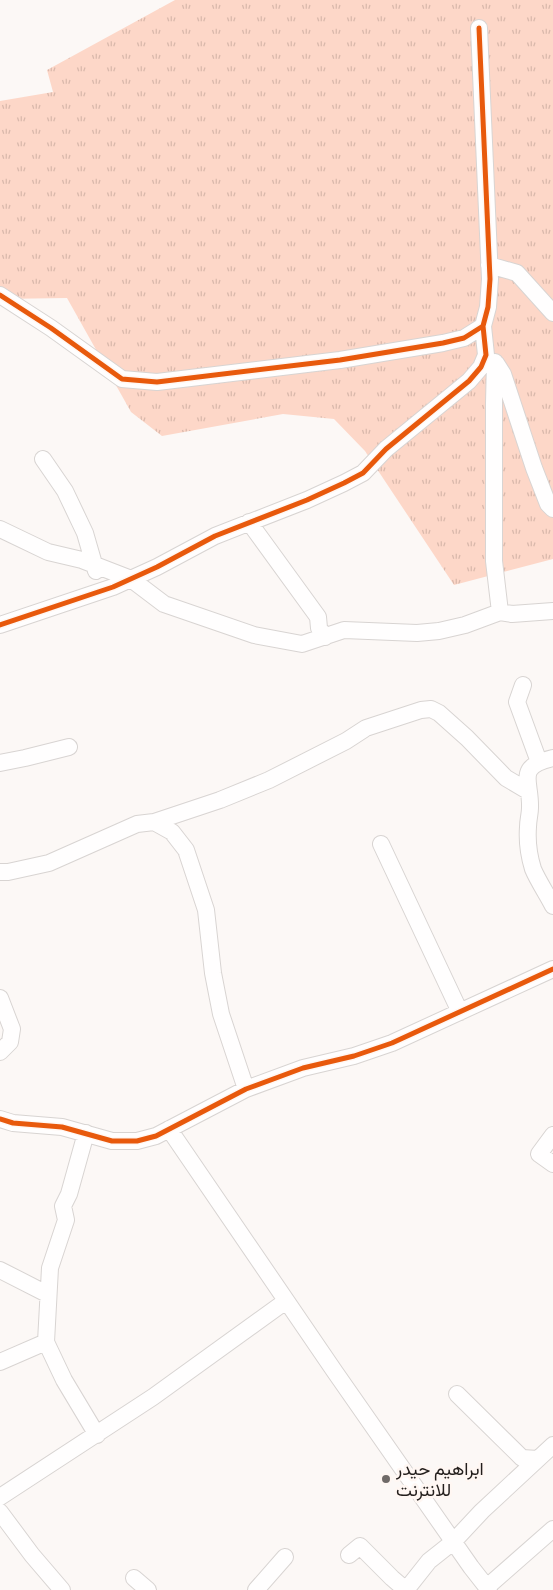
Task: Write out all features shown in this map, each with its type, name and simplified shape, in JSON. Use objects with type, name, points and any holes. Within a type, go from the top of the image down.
[{"type":"street","points":[[0,625],[131,579],[215,536],[307,500],[344,483],[363,472],[386,449],[470,381],[481,366],[486,355],[483,326],[488,307],[489,265],[478,28]]},
{"type":"street","points":[[489,265],[517,273],[553,314]]},
{"type":"street","points":[[0,295],[51,328],[117,376],[134,381],[157,382],[340,360],[443,343],[464,338],[483,326]]},
{"type":"street","points":[[485,347],[503,374],[534,468],[548,504],[553,509]]},
{"type":"street","points":[[495,362],[494,561],[500,612]]},
{"type":"street","points":[[43,459],[65,491],[85,533],[92,563],[103,590]]},
{"type":"street","points":[[249,522],[318,618],[319,628],[324,637]]},
{"type":"street","points":[[0,529],[48,552],[92,563],[131,579],[164,604],[254,635],[302,644],[344,630],[417,633],[440,631],[465,625],[500,612],[512,614],[553,610]]},
{"type":"street","points":[[523,685],[517,702],[546,760],[531,768],[526,778],[530,807],[528,827],[529,848],[533,868],[553,906]]},
{"type":"street","points":[[0,872],[8,872],[49,862],[136,824],[154,822],[220,800],[269,780],[346,741],[366,728],[431,709],[467,738],[506,778],[528,791]]},
{"type":"street","points":[[0,763],[69,747]]},
{"type":"street","points":[[154,822],[172,832],[186,850],[206,910],[220,1014],[246,1089]]},
{"type":"street","points":[[381,844],[460,1012]]},
{"type":"street","points":[[0,1119],[14,1123],[62,1127],[112,1140],[136,1141],[156,1136],[246,1089],[304,1068],[354,1056],[392,1043],[553,969]]},
{"type":"street","points":[[0,998],[12,1029],[10,1042],[0,1052]]},
{"type":"street","points":[[169,1129],[453,1542],[488,1589],[553,1529]]},
{"type":"street","points":[[86,1133],[69,1194],[62,1206],[66,1220],[50,1268],[47,1294],[46,1342],[64,1380],[97,1434]]},
{"type":"street","points":[[553,1135],[539,1154],[553,1164]]},
{"type":"street","points":[[0,1270],[47,1294]]},
{"type":"street","points":[[0,1497],[153,1397],[286,1301]]},
{"type":"street","points":[[0,1362],[46,1342]]},
{"type":"street","points":[[458,1394],[522,1458],[538,1459]]},
{"type":"street","points":[[349,1555],[360,1546],[406,1590],[429,1561],[453,1542],[482,1511],[553,1445]]},
{"type":"street","points":[[0,1512],[32,1555],[62,1590]]},
{"type":"street","points":[[256,1590],[285,1557]]},
{"type":"street","points":[[134,1578],[148,1590]]},
{"type":"green space","points":[[175,0],[553,0],[553,559],[454,585],[365,451],[334,419],[283,414],[162,436],[131,412],[67,298],[0,299],[0,101],[53,92],[47,70]]},
{"type":"cycle path","points":[[0,295],[51,328],[122,379],[157,382],[340,360],[464,338],[483,326],[488,307],[490,279],[479,28]]},
{"type":"cycle path","points":[[0,625],[113,587],[157,567],[215,536],[307,500],[363,473],[386,449],[469,381],[481,367],[486,355],[483,326]]},
{"type":"cycle path","points":[[0,1119],[13,1123],[62,1127],[112,1141],[137,1141],[156,1136],[246,1089],[303,1068],[354,1056],[392,1043],[553,969]]},
{"type":"place","name":"ابراهيم حيدر للانترنت","points":[[386,1479]]}]
